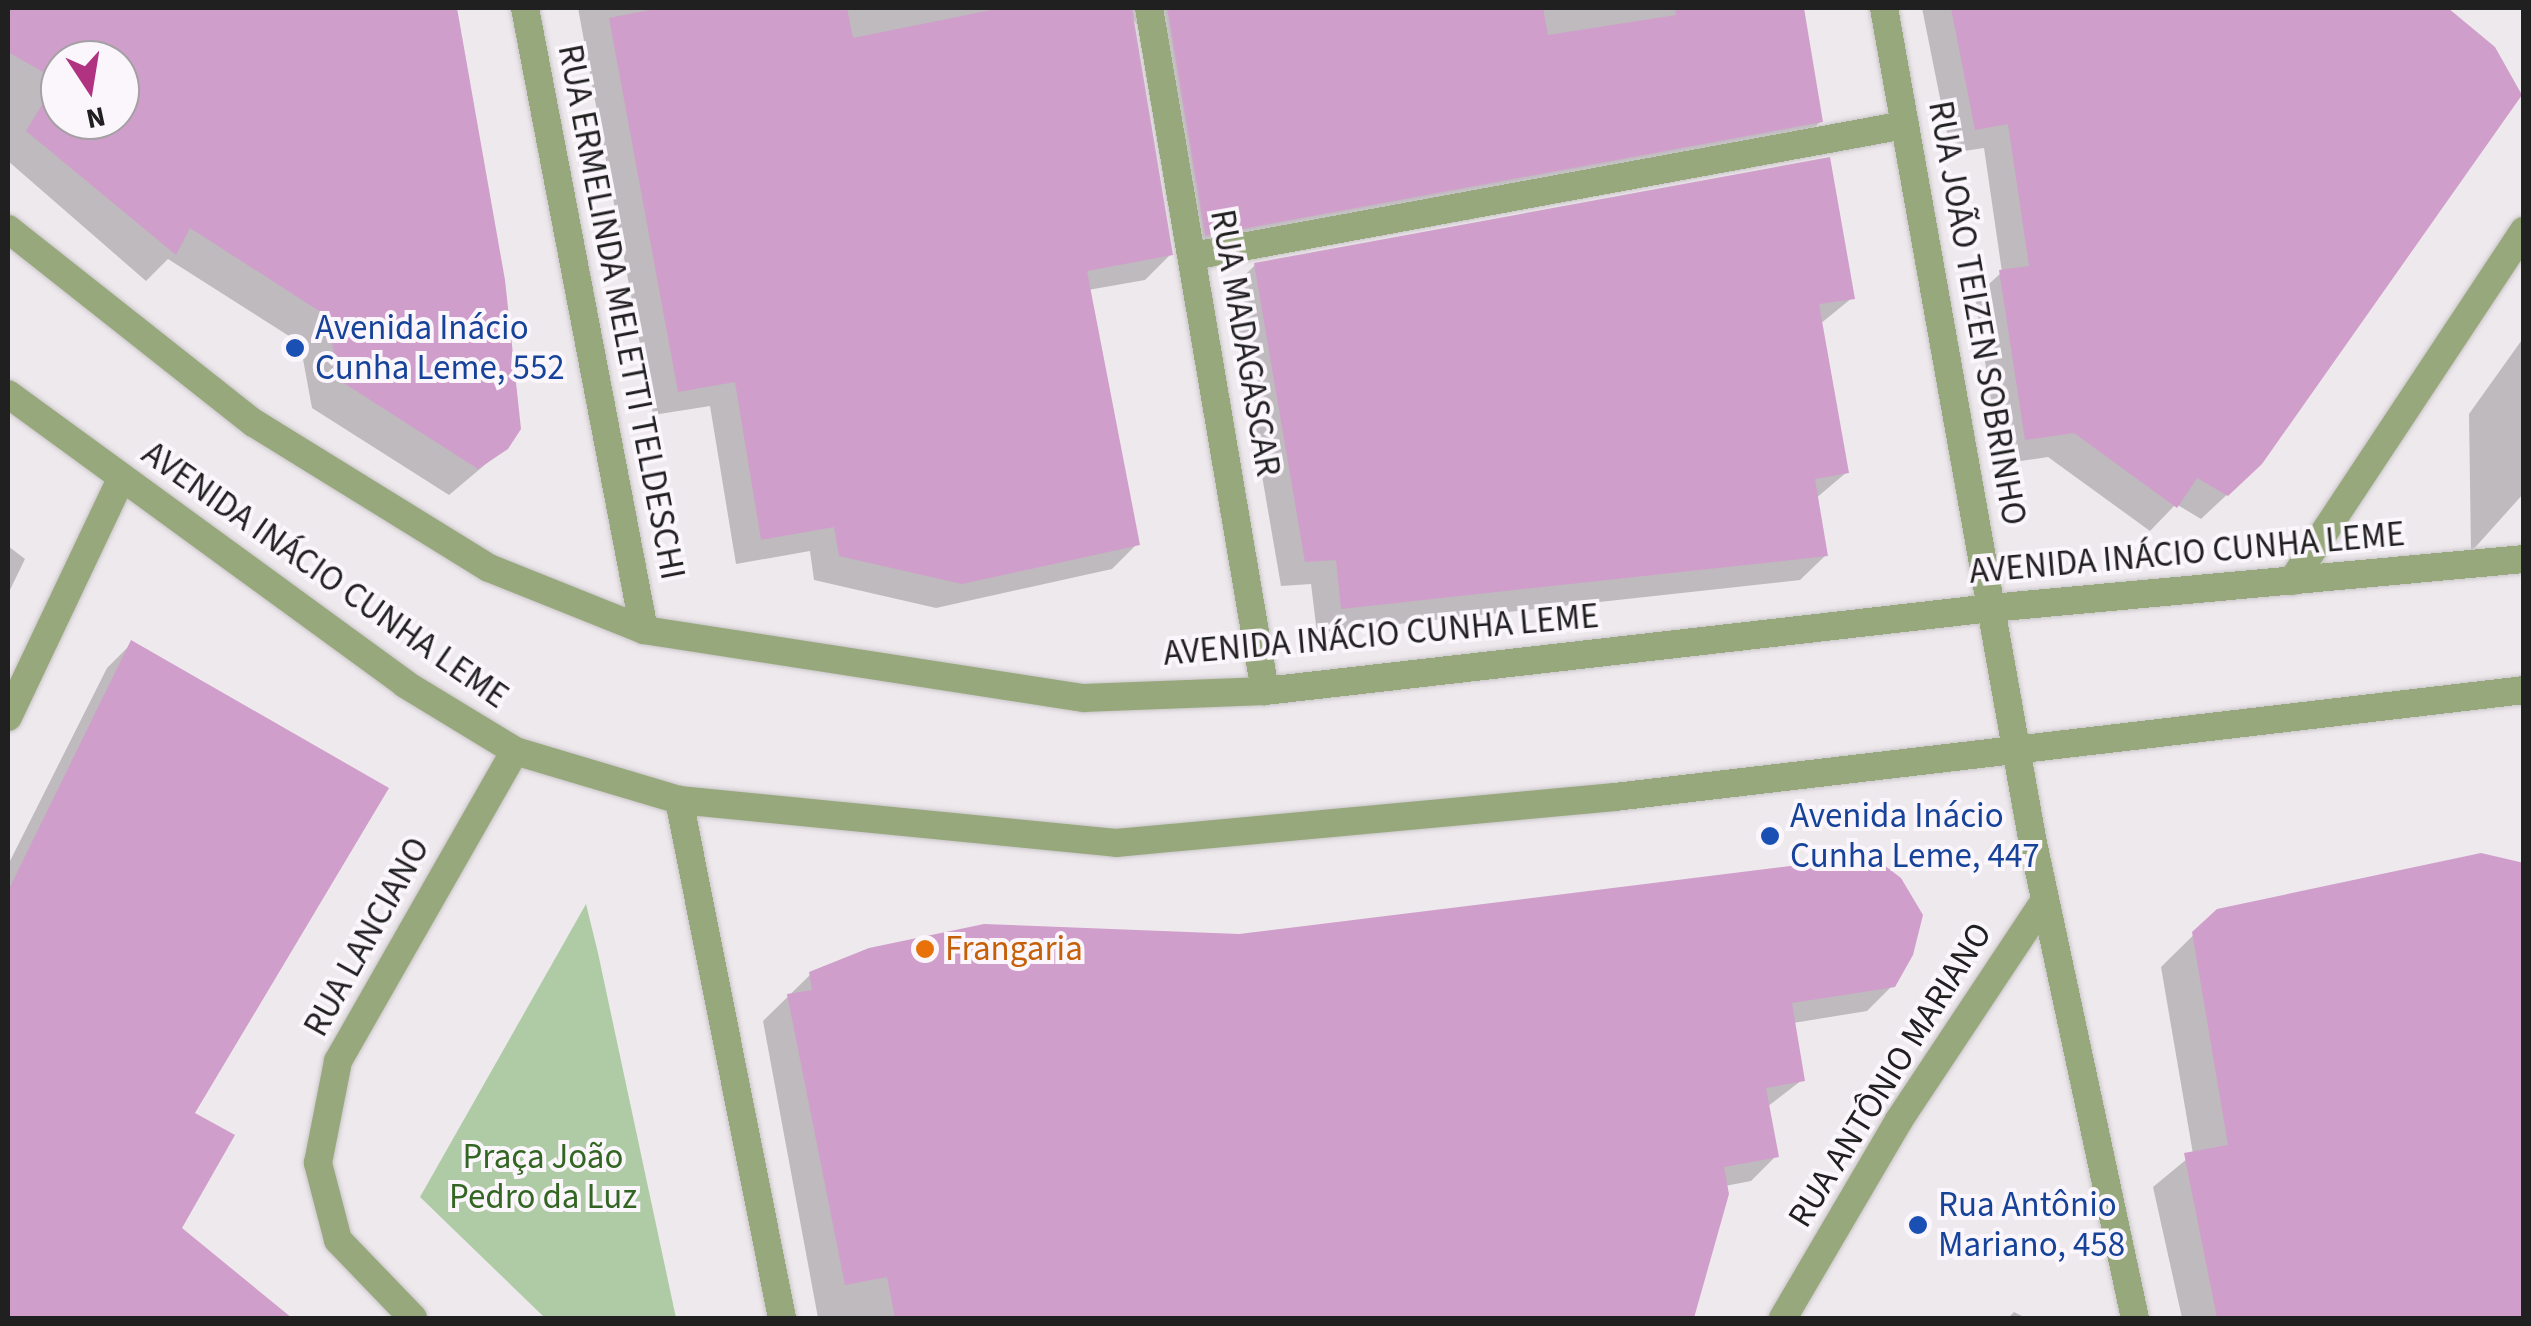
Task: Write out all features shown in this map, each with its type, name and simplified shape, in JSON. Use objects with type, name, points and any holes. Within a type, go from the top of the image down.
[{"type":"street","name":"RUA ERMELINDA MELETTI TELDESCHI","points":[[525,8],[644,630]]},
{"type":"street","name":"RUA MADAGASCAR","points":[[1148,8],[1265,691]]},
{"type":"street","name":"RUA JOÃO TEIZEN SOBRINHO","points":[[1884,8],[2017,750]]},
{"type":"street","points":[[1193,256],[1905,125]]},
{"type":"street","name":"AVENIDA INÁCIO CUNHA LEME","points":[[8,229],[254,423],[490,568],[644,630],[1084,698],[1265,691],[1991,608],[2524,559]]},
{"type":"street","points":[[2292,582],[2524,232]]},
{"type":"street","name":"AVENIDA INÁCIO CUNHA LEME","points":[[8,394],[405,684],[516,751],[679,800],[1116,843],[2017,750],[2524,690]]},
{"type":"street","points":[[8,717],[121,479]]},
{"type":"street","points":[[2017,750],[2044,902],[2135,1318]]},
{"type":"street","name":"RUA LANCIANO","points":[[414,1318],[338,1240],[318,1163],[338,1061],[516,751]]},
{"type":"street","points":[[679,800],[782,1318]]},
{"type":"street","name":"RUA ANTÔNIO MARIANO","points":[[1784,1318],[1899,1120],[2044,902]]},
{"type":"green space","name":"Praça João Pedro da Luz","points":[[586,904],[676,1318],[545,1318],[420,1197]]},
{"type":"building","points":[[8,8],[457,8],[505,280],[521,429],[508,449],[478,469],[339,380],[327,316],[190,228],[176,255],[26,131],[40,108],[40,140],[140,140],[140,40],[40,40],[40,70],[8,52]]},
{"type":"building","points":[[660,8],[847,8],[853,38],[1001,8],[1132,8],[1173,255],[1087,271],[1140,545],[962,584],[839,556],[834,527],[761,540],[735,382],[678,392],[609,18]]},
{"type":"building","points":[[1167,8],[1543,8],[1548,35],[1676,15],[1675,8],[1804,8],[1823,122],[1205,236]]},
{"type":"building","points":[[1951,8],[2448,8],[2495,47],[2522,95],[2262,464],[2228,496],[2197,478],[2177,508],[2074,433],[2025,440],[1999,270],[2029,266],[2008,124],[1975,130]]},
{"type":"building","points":[[1830,157],[1855,299],[1819,304],[1849,473],[1815,479],[1828,556],[1341,609],[1336,560],[1305,562],[1254,263]]},
{"type":"building","points":[[131,640],[389,788],[195,1113],[235,1135],[182,1228],[292,1318],[8,1318],[8,891]]},
{"type":"building","points":[[2481,853],[2524,863],[2524,1318],[2217,1318],[2184,1153],[2228,1145],[2192,932],[2217,909]]},
{"type":"building","points":[[1872,856],[1901,878],[1923,915],[1913,955],[1895,987],[1792,1003],[1805,1081],[1766,1088],[1779,1157],[1724,1167],[1729,1194],[1694,1318],[895,1318],[887,1277],[845,1285],[787,994],[812,990],[809,972],[869,948],[984,924],[1239,934]]},
{"type":"place","name":"Avenida Inácio Cunha Leme, 552","points":[[295,348]]},
{"type":"place","name":"Avenida Inácio Cunha Leme, 447","points":[[1770,836]]},
{"type":"place","name":"Frangaria","points":[[925,949]]},
{"type":"place","name":"Rua Antônio Mariano, 458","points":[[1918,1225]]}]
